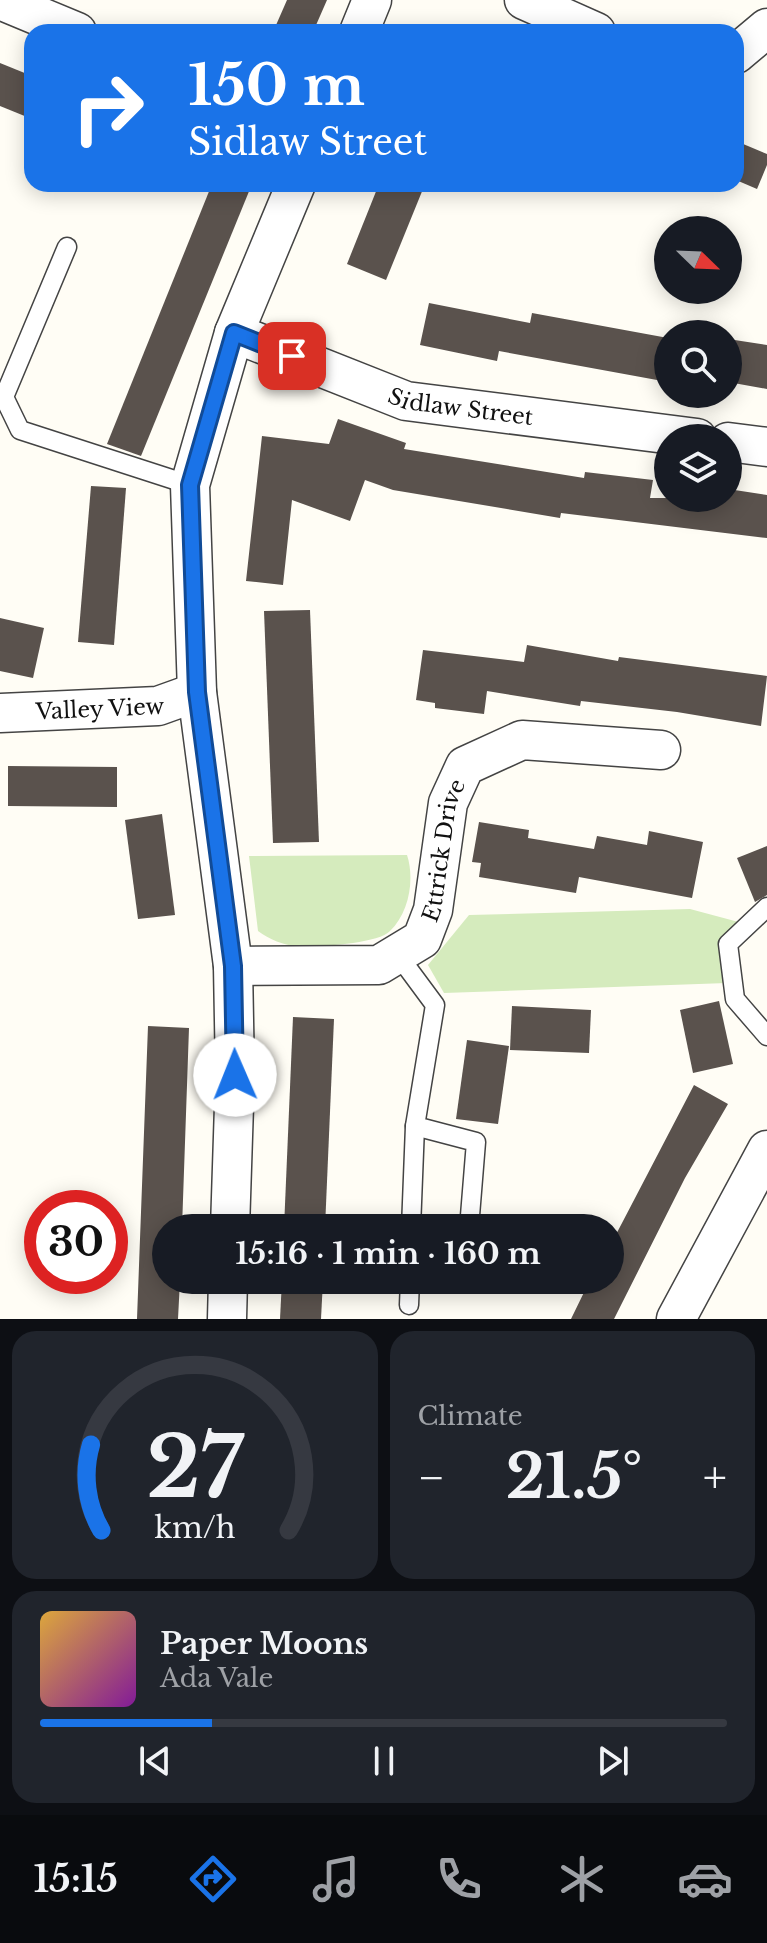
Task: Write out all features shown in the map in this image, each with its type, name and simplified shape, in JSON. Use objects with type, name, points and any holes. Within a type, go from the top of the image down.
[{"type":"street","points":[[0,0],[58,24]]},
{"type":"street","points":[[362,24],[372,0]]},
{"type":"street","points":[[524,0],[578,24]]},
{"type":"street","points":[[744,47],[767,28]]},
{"type":"street","points":[[230,1214],[235,1075],[233,966],[197,692],[190,485],[234,333],[293,192]]},
{"type":"street","name":"Sidlaw Street","points":[[234,333],[406,401],[654,433]]},
{"type":"street","points":[[742,444],[767,447]]},
{"type":"street","name":"Valley View","points":[[0,713],[158,706],[197,692]]},
{"type":"street","name":"Ettrick Drive","points":[[233,966],[379,965],[422,939],[433,910],[448,803],[465,766],[522,740],[661,750]]},
{"type":"street","points":[[676,1319],[767,1150]]},
{"type":"street","points":[[227,1319],[228,1294]]},
{"type":"lane","points":[[67,247],[4,397],[20,430],[190,485]]},
{"type":"lane","points":[[767,907],[728,944],[735,999],[767,1036]]},
{"type":"lane","points":[[398,955],[435,1005],[415,1126],[412,1214]]},
{"type":"lane","points":[[415,1126],[476,1142],[470,1214]]},
{"type":"lane","points":[[409,1294],[409,1305]]},
{"type":"green space","points":[[407,855],[410,885],[406,905],[397,924],[383,935],[347,944],[298,946],[277,942],[258,931],[249,856]]},
{"type":"green space","points":[[690,909],[746,924],[727,983],[444,993],[428,965],[469,915]]},
{"type":"building","points":[[287,0],[327,0],[316,24],[276,24]]},
{"type":"building","points":[[0,63],[24,73],[24,116],[0,106]]},
{"type":"building","points":[[744,144],[767,154],[767,165],[757,189],[744,183]]},
{"type":"building","points":[[209,192],[249,192],[141,456],[107,444]]},
{"type":"building","points":[[376,192],[422,192],[386,280],[347,264]]},
{"type":"building","points":[[429,303],[530,323],[532,313],[654,335],[654,379],[499,351],[497,361],[420,345]]},
{"type":"building","points":[[742,341],[767,345],[767,389],[742,385]]},
{"type":"building","points":[[338,419],[406,443],[404,449],[584,478],[585,472],[653,480],[650,498],[654,498],[654,512],[742,512],[742,491],[767,495],[767,538],[561,513],[560,518],[393,490],[365,480],[350,521],[292,500],[283,585],[246,581],[262,436],[329,444]]},
{"type":"building","points":[[91,486],[126,488],[114,645],[78,642]]},
{"type":"building","points":[[310,610],[319,842],[273,843],[264,611]]},
{"type":"building","points":[[0,618],[44,628],[33,678],[0,671]]},
{"type":"building","points":[[527,645],[618,661],[619,657],[767,676],[761,726],[677,712],[581,701],[580,706],[487,691],[484,714],[435,708],[435,703],[416,700],[423,650],[524,662]]},
{"type":"building","points":[[8,766],[117,767],[117,807],[8,806]]},
{"type":"building","points":[[162,814],[175,915],[138,919],[125,820]]},
{"type":"building","points":[[479,822],[529,830],[528,838],[594,849],[597,836],[647,845],[649,831],[703,842],[692,898],[579,877],[576,893],[479,877],[481,863],[472,862]]},
{"type":"building","points":[[767,846],[767,895],[755,902],[737,858]]},
{"type":"building","points":[[719,1001],[733,1064],[693,1073],[680,1010]]},
{"type":"building","points":[[512,1006],[591,1010],[589,1053],[510,1050]]},
{"type":"building","points":[[293,1017],[334,1019],[326,1214],[285,1214]]},
{"type":"building","points":[[148,1026],[189,1028],[182,1214],[152,1214],[152,1294],[179,1294],[178,1319],[137,1319]]},
{"type":"building","points":[[467,1040],[509,1046],[498,1124],[456,1119]]},
{"type":"building","points":[[694,1085],[728,1104],[685,1178],[614,1319],[571,1319],[583,1294],[624,1294],[624,1219]]},
{"type":"building","points":[[281,1294],[322,1294],[321,1319],[280,1319]]},
{"type":"route","points":[[235,1075],[233,966],[197,692],[190,485],[234,333],[292,356]]}]
